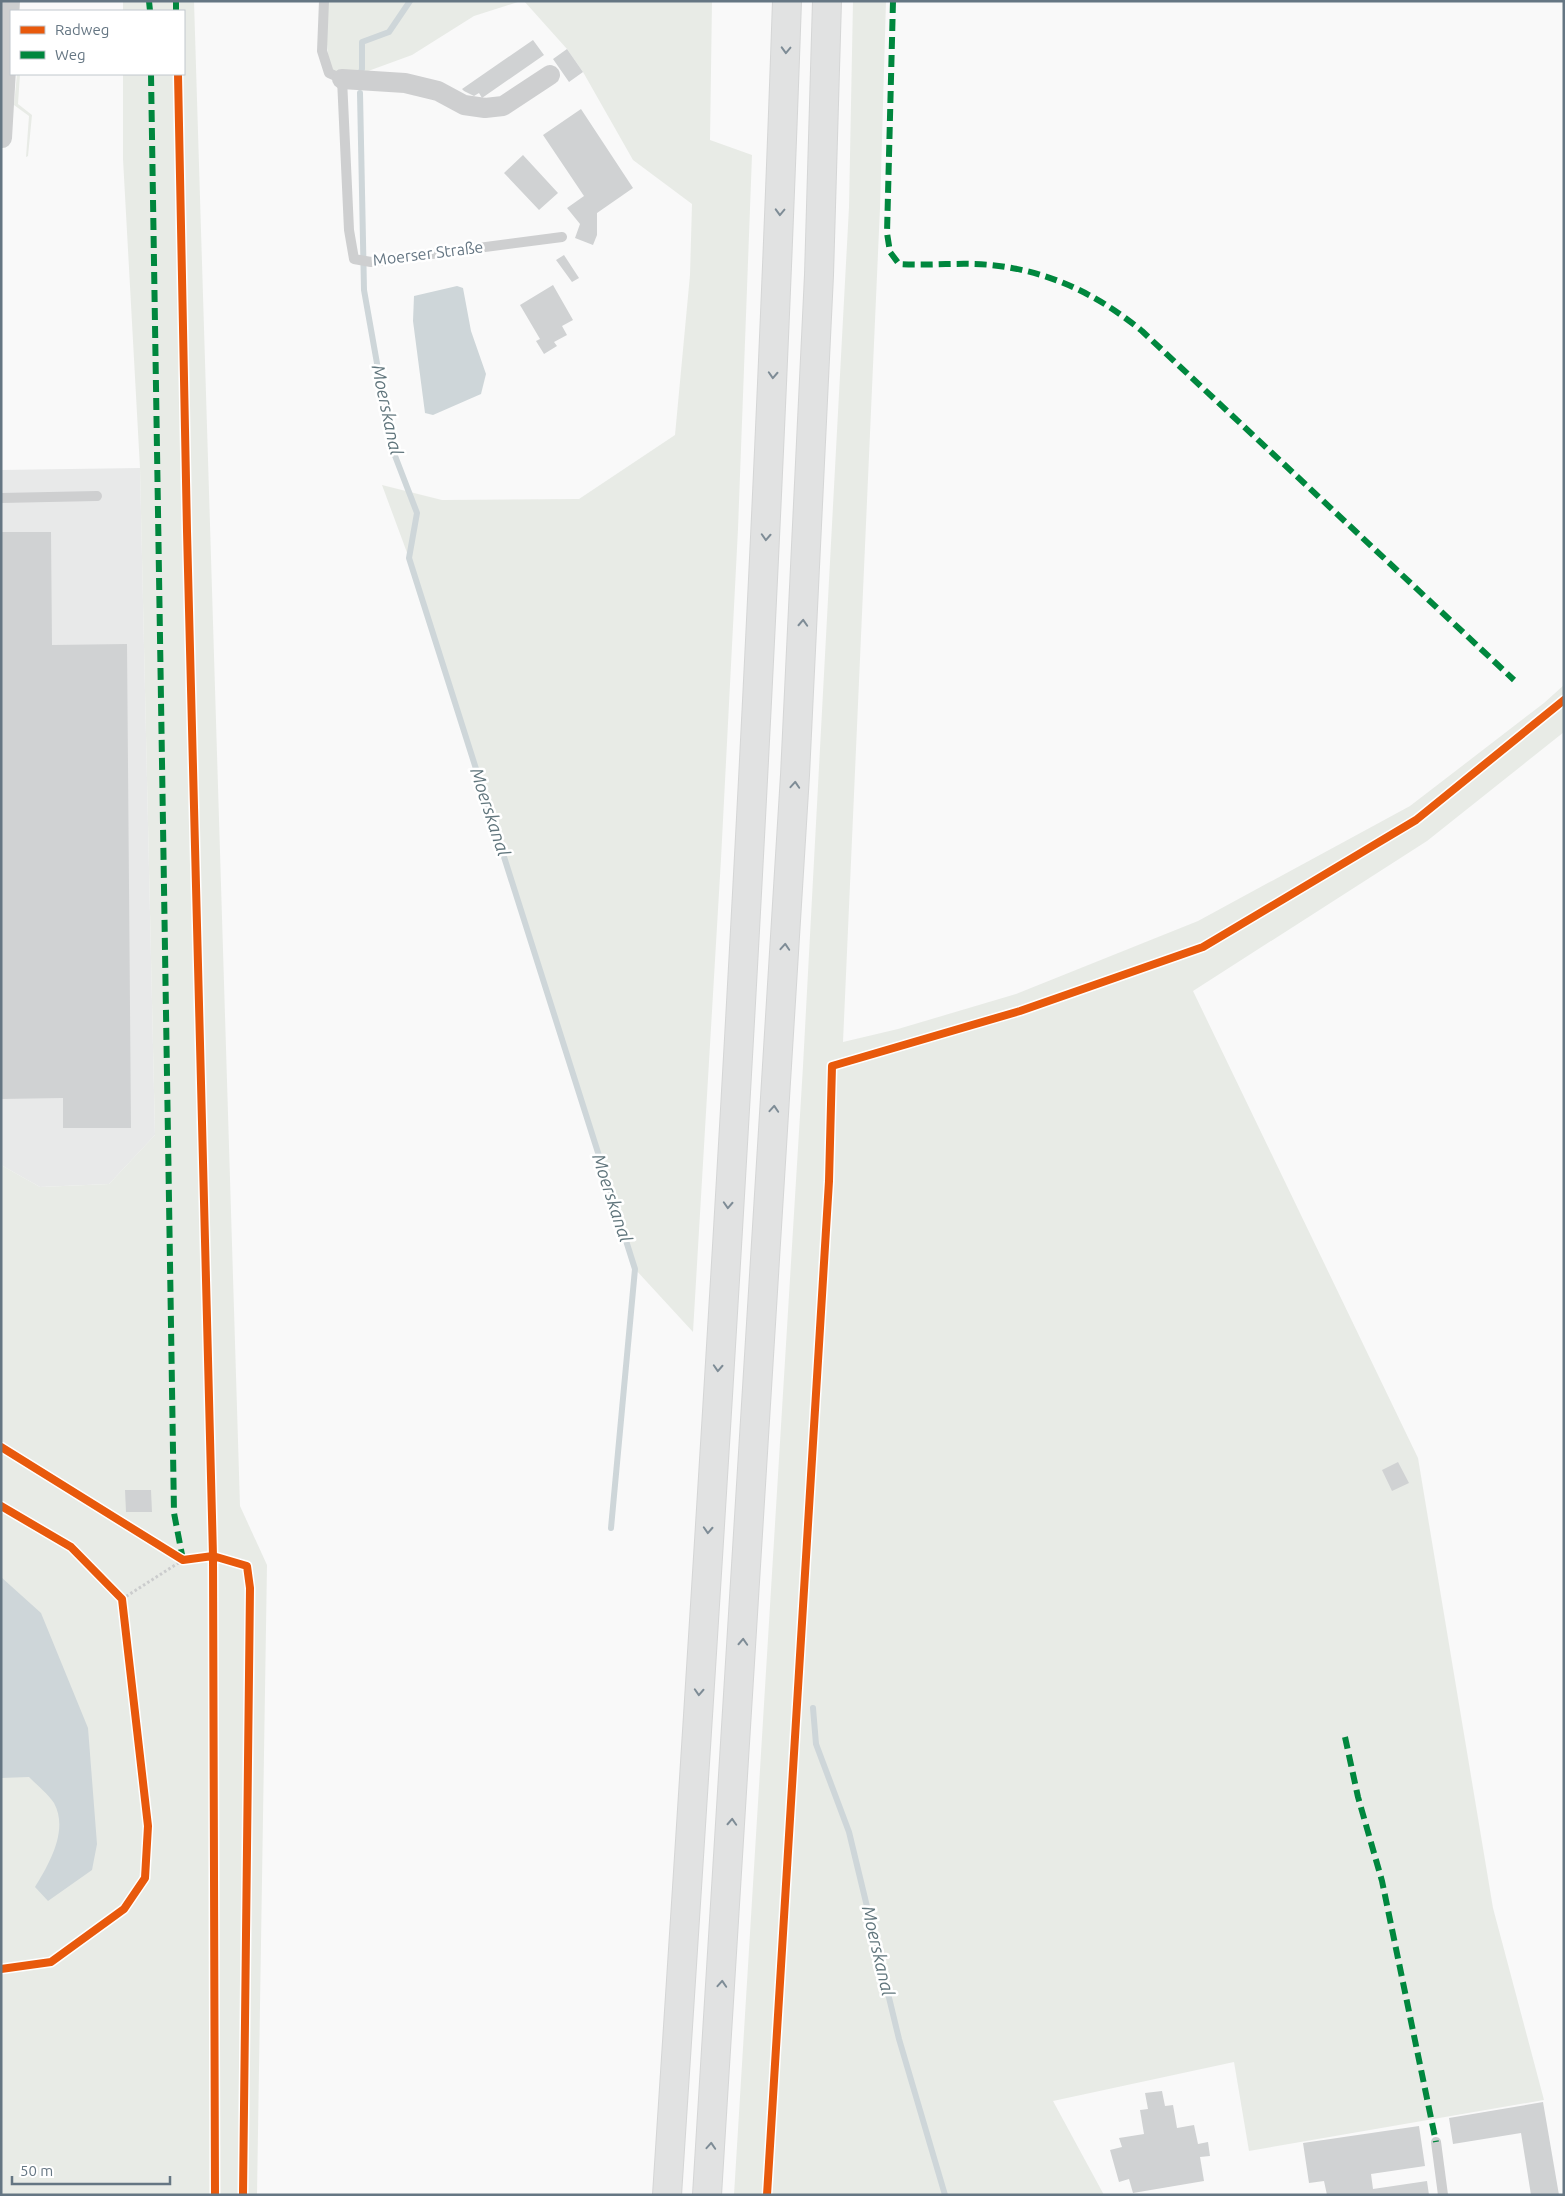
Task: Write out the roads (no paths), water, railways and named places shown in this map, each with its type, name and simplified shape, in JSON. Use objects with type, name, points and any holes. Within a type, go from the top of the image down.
[{"type":"highway","points":[[667,2195],[755,769],[778,280],[787,1]]},
{"type":"highway","points":[[708,2195],[795,775],[819,275],[827,1]]},
{"type":"street","points":[[2,138],[10,1]]},
{"type":"street","points":[[342,79],[405,83],[438,91],[464,105],[485,108],[504,106],[550,75]]},
{"type":"lane","points":[[324,1],[322,51],[329,73],[342,79]]},
{"type":"lane","name":"Moerser Straße","points":[[342,79],[349,230],[354,259],[371,262],[562,237]]},
{"type":"lane","points":[[1,498],[97,496]]},
{"type":"lane","points":[[1436,2142],[1443,2195]]},
{"type":"waterway","name":"Moerskanal","points":[[360,74],[362,69],[362,42],[389,32],[410,1]]},
{"type":"waterway","name":"Moerskanal","points":[[360,93],[364,290],[392,448],[417,513],[409,558],[635,1269],[611,1528]]},
{"type":"waterway","name":"Moerskanal","points":[[813,1708],[816,1744],[849,1832],[899,2039],[945,2195]]}]
